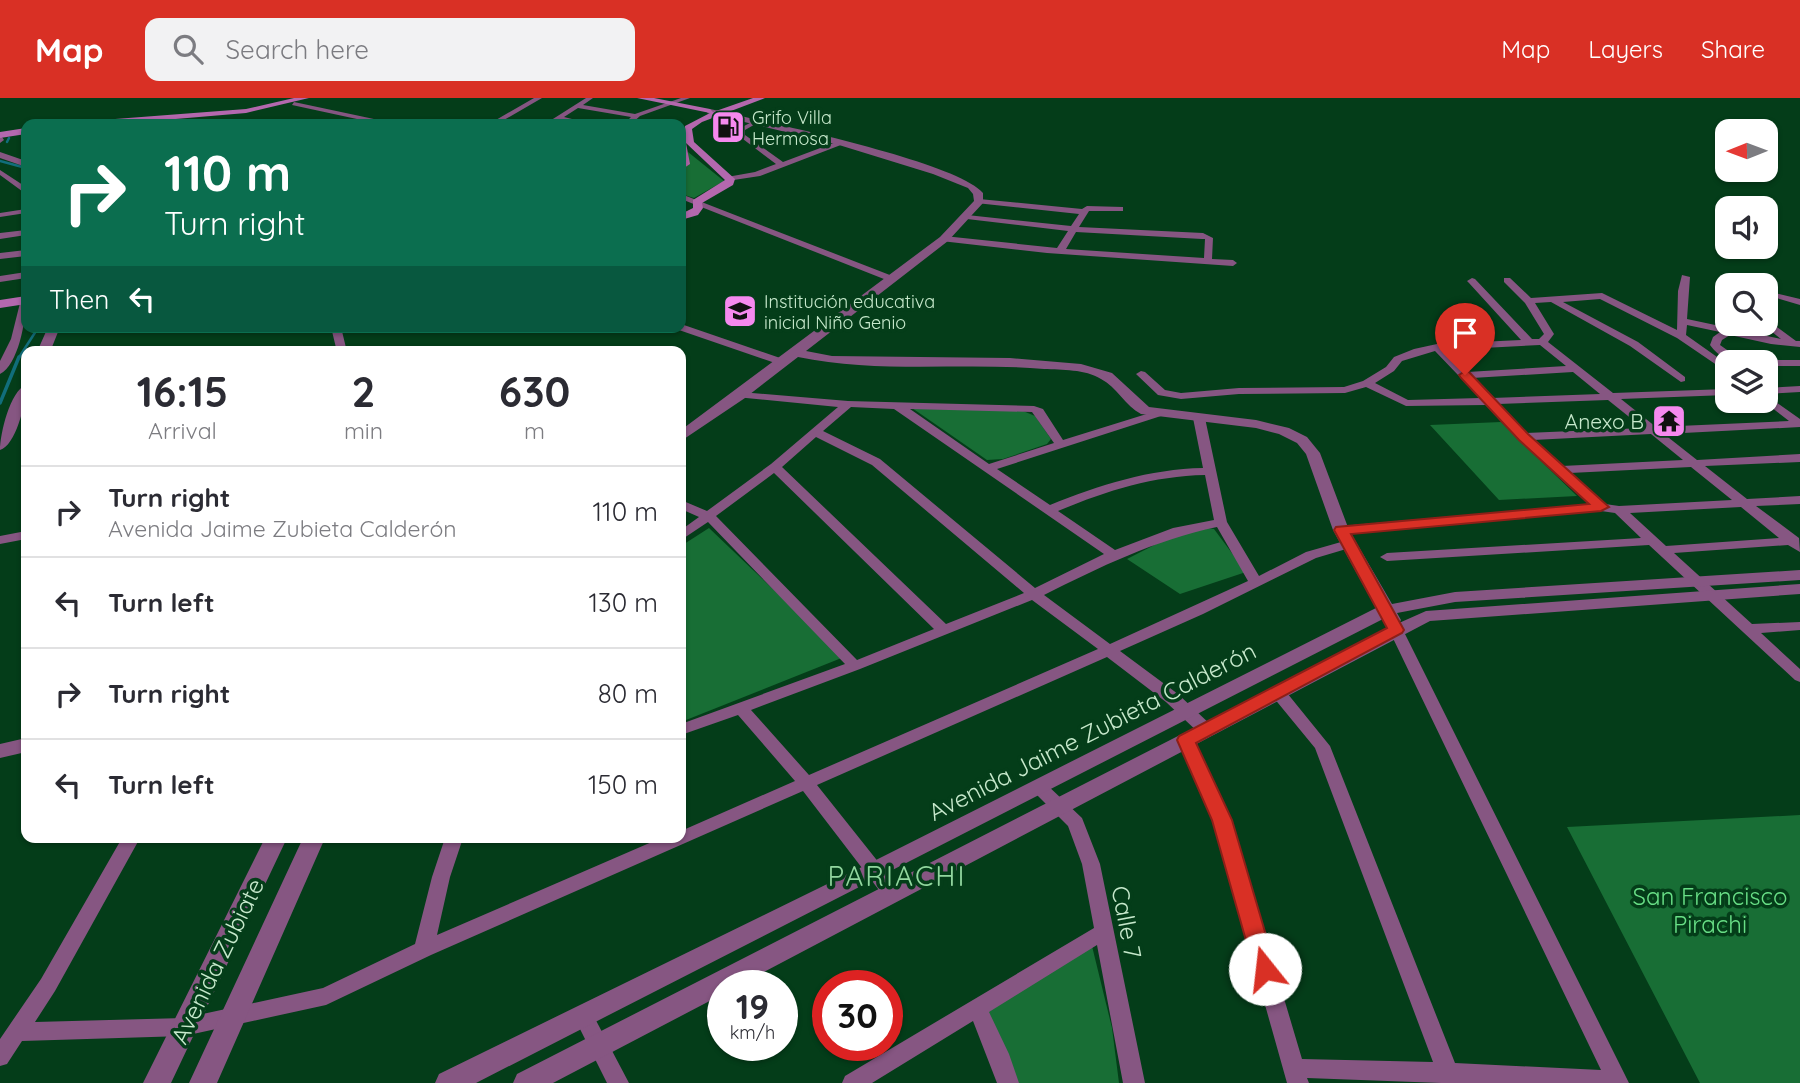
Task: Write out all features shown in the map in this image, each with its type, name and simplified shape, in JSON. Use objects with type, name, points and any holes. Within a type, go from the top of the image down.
[{"type":"main road","points":[[186,119],[251,114],[317,98]]},
{"type":"main road","points":[[641,98],[715,110]]},
{"type":"main road","points":[[686,124],[748,98]]},
{"type":"main road","points":[[686,215],[694,213],[698,208],[696,202],[730,183],[730,179],[690,143],[688,128],[715,110],[761,98]]},
{"type":"main road","points":[[669,101],[684,99],[715,110]]},
{"type":"main road","points":[[149,119],[246,111],[301,103]]},
{"type":"main road","points":[[0,137],[21,133]]},
{"type":"main road","points":[[0,304],[21,303]]},
{"type":"main road","points":[[0,312],[21,305]]},
{"type":"street","points":[[501,119],[539,98]]},
{"type":"street","points":[[557,118],[590,98]]},
{"type":"street","points":[[633,119],[669,101]]},
{"type":"street","points":[[301,103],[367,119]]},
{"type":"street","points":[[577,106],[636,116]]},
{"type":"street","points":[[686,433],[944,239],[979,201],[978,193],[971,186],[958,180],[842,143],[715,110]]},
{"type":"street","points":[[557,118],[562,119]]},
{"type":"street","points":[[756,122],[742,129],[742,136],[782,165]]},
{"type":"street","points":[[730,179],[757,174],[842,143]]},
{"type":"street","points":[[0,155],[21,162]]},
{"type":"street","points":[[0,172],[21,186]]},
{"type":"street","points":[[686,198],[892,279]]},
{"type":"street","points":[[979,201],[1084,212]]},
{"type":"street","points":[[1060,251],[1087,208],[1120,209]]},
{"type":"street","points":[[0,215],[21,212]]},
{"type":"street","points":[[967,217],[1073,229],[1203,236],[1209,238],[1208,260]]},
{"type":"street","points":[[0,236],[21,234]]},
{"type":"street","points":[[944,239],[1060,251],[1233,263]]},
{"type":"street","points":[[0,256],[21,254]]},
{"type":"street","points":[[0,279],[21,276]]},
{"type":"street","points":[[1681,336],[1681,289],[1685,277]]},
{"type":"street","points":[[1507,280],[1529,301],[1549,334],[1542,342]]},
{"type":"street","points":[[1472,281],[1528,341]]},
{"type":"street","points":[[1778,295],[1800,302]]},
{"type":"street","points":[[1529,301],[1602,296],[1681,336],[1715,360]]},
{"type":"street","points":[[1555,301],[1634,344],[1681,379]]},
{"type":"street","points":[[0,371],[16,339],[21,321]]},
{"type":"street","points":[[1683,321],[1715,328]]},
{"type":"street","points":[[686,329],[782,362]]},
{"type":"street","points":[[1778,331],[1798,345]]},
{"type":"street","points":[[1719,350],[1715,345],[1722,336]]},
{"type":"street","points":[[1750,336],[1798,345]]},
{"type":"street","points":[[0,341],[16,339]]},
{"type":"street","points":[[1768,350],[1771,341]]},
{"type":"street","points":[[1141,374],[1162,393],[1181,396],[1251,390],[1345,390],[1367,383],[1390,369],[1398,359],[1437,347],[1542,342],[1797,543]]},
{"type":"street","points":[[1437,347],[1523,437],[1601,507]]},
{"type":"street","points":[[795,352],[832,360],[1010,362],[1081,368],[1107,376],[1138,407],[1157,414],[1256,424],[1284,431],[1302,440],[1313,453],[1345,537],[1392,620],[1617,1082],[1296,1076],[1222,820],[1186,711],[1034,594],[876,462],[815,432]]},
{"type":"street","points":[[1778,363],[1800,363]]},
{"type":"street","points":[[1465,375],[1577,369]]},
{"type":"street","points":[[1367,383],[1406,403],[1490,403],[1715,393]]},
{"type":"street","points":[[1778,390],[1800,389]]},
{"type":"street","points":[[740,395],[848,404],[1034,409],[1039,411],[1060,444]]},
{"type":"street","points":[[0,446],[21,400]]},
{"type":"street","points":[[686,533],[775,467],[848,404]]},
{"type":"street","points":[[897,405],[1114,555]]},
{"type":"street","points":[[1778,407],[1800,424]]},
{"type":"street","points":[[988,468],[1157,414]]},
{"type":"street","points":[[1199,418],[1221,522],[1256,583]]},
{"type":"street","points":[[1523,437],[1800,424]]},
{"type":"street","points":[[1559,470],[1800,458]]},
{"type":"street","points":[[775,467],[944,630]]},
{"type":"street","points":[[1049,510],[1132,479],[1161,473],[1210,471]]},
{"type":"street","points":[[686,835],[1256,583],[1345,537],[1601,507],[1619,510],[1800,500]]},
{"type":"street","points":[[686,506],[710,517],[855,666]]},
{"type":"street","points":[[1619,510],[1800,677]]},
{"type":"street","points":[[686,728],[855,666],[1034,594],[1114,555],[1178,531],[1221,522]]},
{"type":"street","points":[[0,540],[21,536]]},
{"type":"street","points":[[1387,557],[1658,545],[1797,543]]},
{"type":"street","name":"Avenida Jaime Zubieta Calderón","points":[[449,1083],[874,871],[1186,711],[1392,620],[1455,597],[1800,575]]},
{"type":"street","name":"Avenida Jaime Zubieta Calderón","points":[[527,1083],[1277,692],[1392,620],[1800,589]]},
{"type":"street","points":[[1749,629],[1800,626]]},
{"type":"street","points":[[1277,692],[1322,746],[1450,1078]]},
{"type":"street","points":[[740,707],[806,783],[892,893]]},
{"type":"street","points":[[0,751],[21,746]]},
{"type":"street","name":"Calle 7","points":[[1039,787],[1076,823],[1091,864],[1134,1083]]},
{"type":"street","points":[[0,1057],[48,985],[128,843]]},
{"type":"street","name":"Avenida Zubiate","points":[[158,1083],[274,843]]},
{"type":"street","name":"Avenida Zubiate","points":[[202,1083],[312,843]]},
{"type":"street","points":[[424,949],[441,877],[452,843]]},
{"type":"street","points":[[17,1032],[184,1027],[326,996],[424,949],[668,843]]},
{"type":"street","points":[[853,1083],[1103,932]]},
{"type":"street","points":[[977,1008],[999,1054],[1008,1083]]},
{"type":"street","points":[[584,1017],[618,1083]]},
{"type":"green space","points":[[688,152],[724,181],[694,198],[686,196]]},
{"type":"green space","points":[[912,408],[1023,411],[1035,416],[1051,439],[1047,444],[1003,459],[987,460]]},
{"type":"green space","points":[[1501,422],[1577,496],[1499,500],[1430,425]]},
{"type":"green space","points":[[709,528],[844,657],[686,720],[686,543]]},
{"type":"green space","points":[[1214,529],[1246,572],[1180,594],[1127,559],[1170,537]]},
{"type":"green space","name":"San Francisco Pirachi","points":[[1800,815],[1800,1083],[1700,1083],[1567,827]]},
{"type":"green space","points":[[1092,946],[1112,1028],[1119,1083],[1015,1083],[987,1010]]},
{"type":"waterway","points":[[7,142],[9,138]]},
{"type":"waterway","points":[[0,161],[21,167]]},
{"type":"waterway","points":[[26,346],[35,333]]},
{"type":"waterway","points":[[18,358],[21,354]]},
{"type":"waterway","points":[[0,403],[18,358]]},
{"type":"place","name":"Grifo Villa Hermosa","points":[[728,127]]},
{"type":"place","name":"Institución educativa inicial Niño Genio","points":[[740,311]]},
{"type":"place","name":"Anexo B","points":[[1669,421]]},
{"type":"district","name":"PARIACHI","points":[[897,875]]},
{"type":"route","points":[[1265,969],[1222,820],[1186,740],[1396,630],[1341,530],[1601,507],[1523,437],[1465,375]]}]
